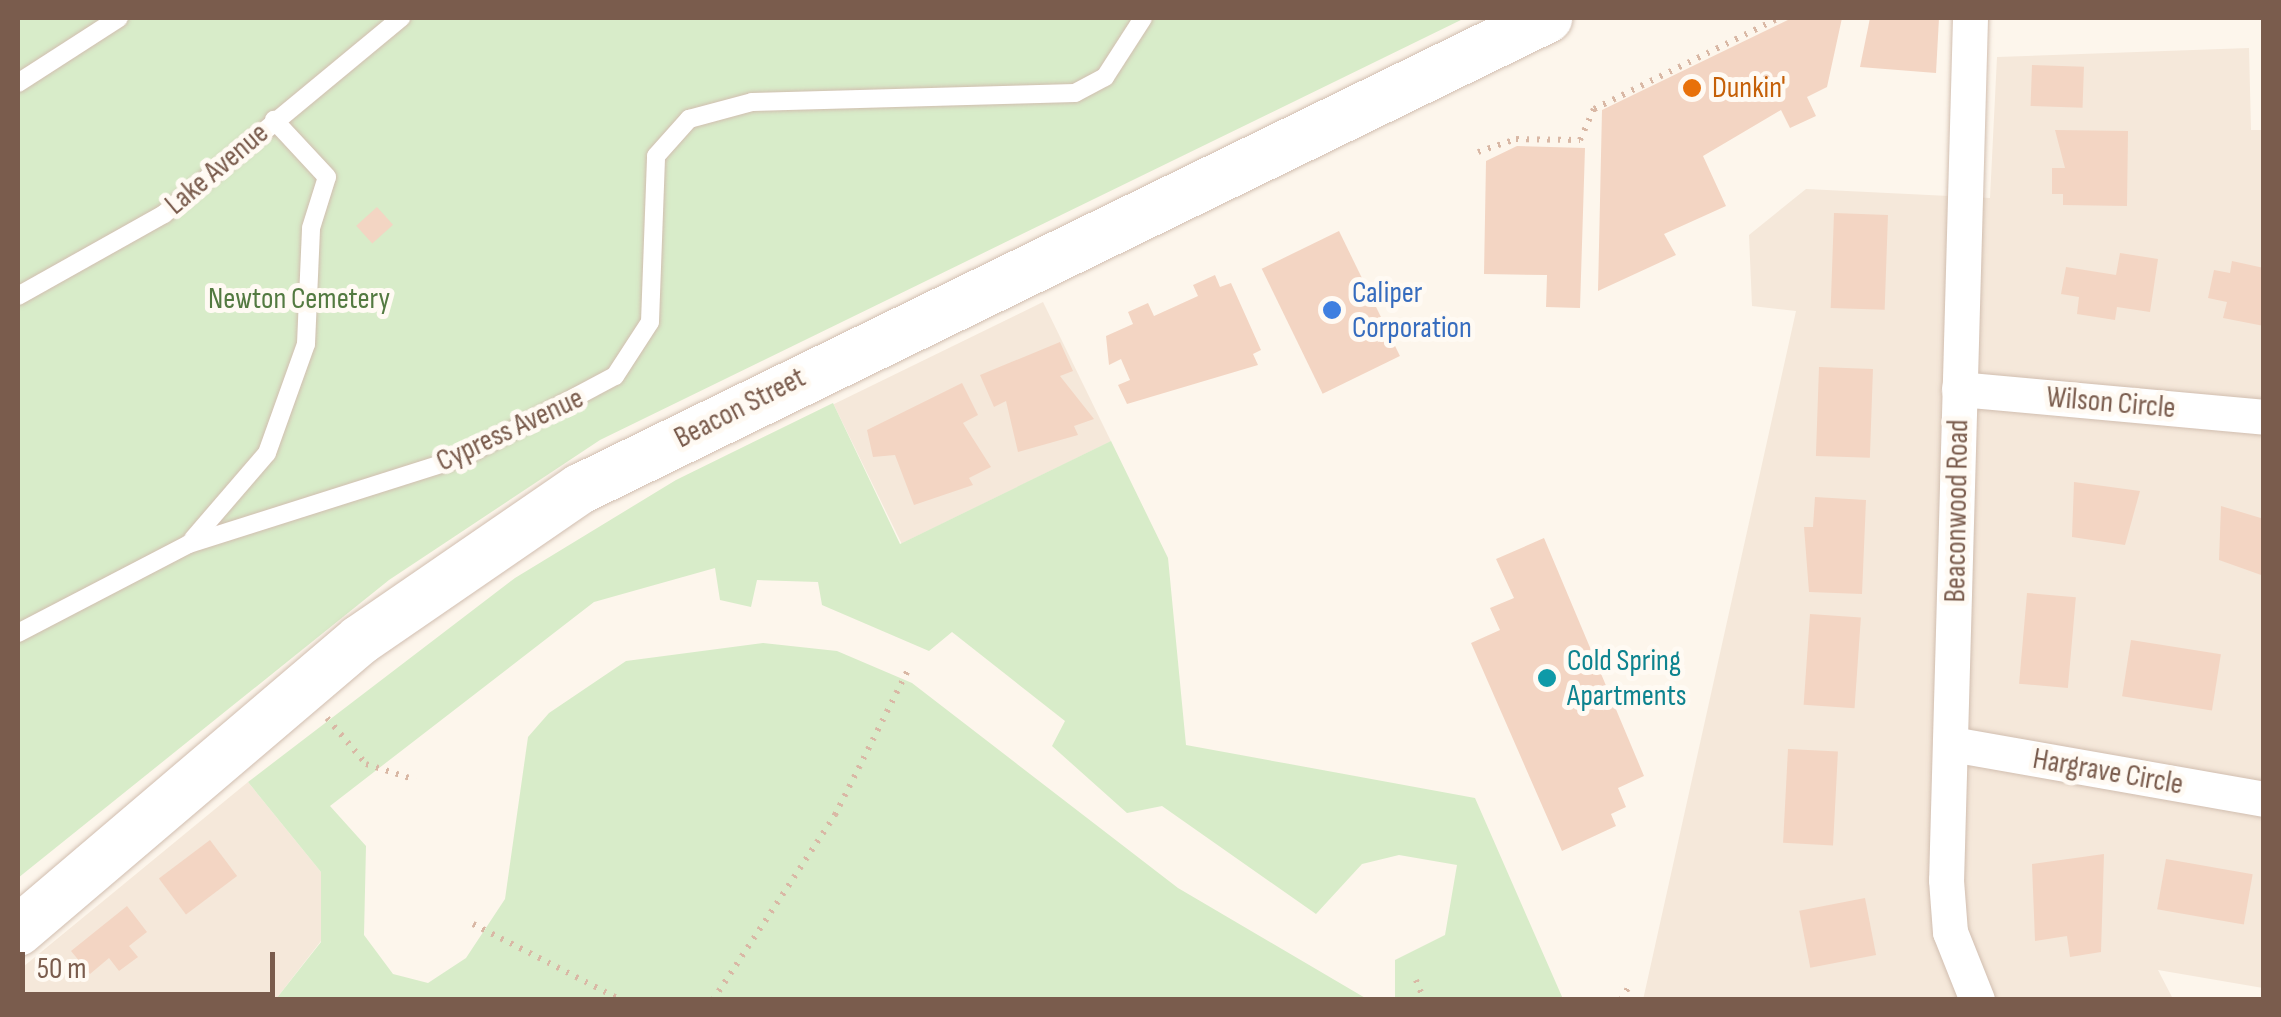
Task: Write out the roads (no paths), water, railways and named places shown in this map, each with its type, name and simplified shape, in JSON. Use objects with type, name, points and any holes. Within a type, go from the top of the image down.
[{"type":"main road","name":"Beacon Street","points":[[18,931],[360,640],[580,489],[1547,18]]},
{"type":"street","name":"Beaconwood Road","points":[[1970,18],[1950,932],[1977,1000]]},
{"type":"street","name":"Wilson Circle","points":[[1959,389],[2264,417]]},
{"type":"street","name":"Hargrave Circle","points":[[1952,744],[2264,799]]},
{"type":"lane","points":[[18,83],[119,18]]},
{"type":"lane","name":"Lake Avenue","points":[[18,296],[164,214],[401,18]]},
{"type":"lane","name":"Cypress Avenue","points":[[18,633],[189,544],[463,457],[615,376],[650,322],[656,156],[689,119],[752,102],[1075,93],[1106,77],[1144,18]]},
{"type":"lane","points":[[189,544],[267,453],[306,344],[312,228],[327,177],[274,120]]},
{"type":"place","name":"Dunkin'","points":[[1692,88]]},
{"type":"place","name":"Caliper Corporation","points":[[1332,310]]},
{"type":"place","name":"Cold Spring Apartments","points":[[1547,678]]},
{"type":"park label","name":"Newton Cemetery","points":[[299,299]]}]
